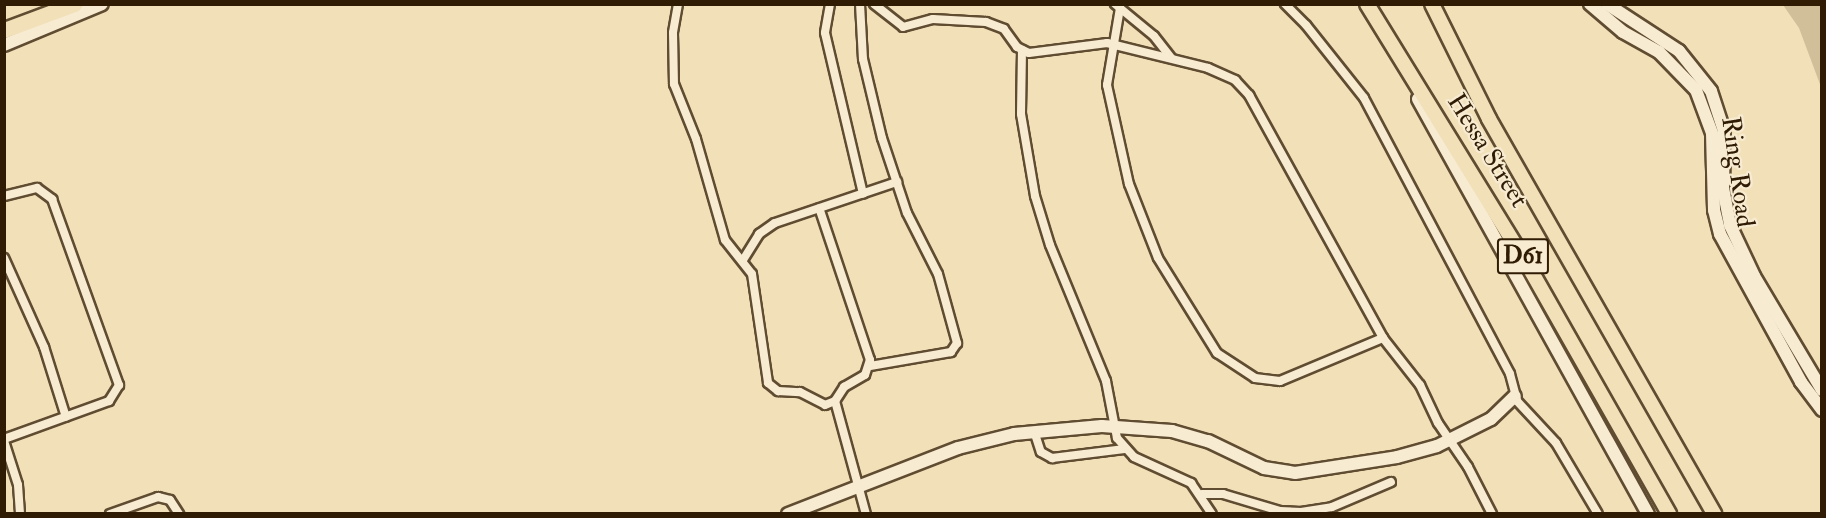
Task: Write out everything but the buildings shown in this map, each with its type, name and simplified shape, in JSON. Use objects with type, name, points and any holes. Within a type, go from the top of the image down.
[{"type":"highway","points":[[4,30],[74,4]]},
{"type":"main road","name":"Hessa Street","points":[[1432,4],[1495,130],[1713,511]]},
{"type":"main road","name":"Hessa Street","points":[[1369,7],[1530,269],[1669,513]]},
{"type":"street","points":[[4,45],[102,4]]},
{"type":"street","points":[[678,4],[673,33],[674,84],[696,139],[725,240],[743,260],[753,279],[770,386],[778,391],[805,394],[822,405],[835,401],[843,387],[862,378],[870,366],[869,354],[819,208]]},
{"type":"street","points":[[830,4],[825,33],[863,194]]},
{"type":"street","points":[[860,4],[866,75],[910,219],[938,274],[957,346],[951,352],[870,366]]},
{"type":"street","points":[[874,4],[903,27],[933,19],[986,22],[1004,29],[1022,50],[1035,54],[1095,43],[1113,44],[1227,75],[1249,95],[1383,338],[1420,384],[1448,440],[1468,467],[1492,513]]},
{"type":"street","points":[[1285,4],[1306,25],[1364,98],[1510,374],[1515,396],[1556,443],[1598,513]]},
{"type":"street","name":"Ring Road","points":[[1590,4],[1614,26],[1659,52],[1699,96],[1712,133],[1713,199],[1720,234],[1801,382],[1821,410]]},
{"type":"street","name":"Ring Road","points":[[1607,4],[1678,51],[1711,91],[1724,131],[1724,188],[1730,225],[1754,276],[1821,390]]},
{"type":"street","points":[[1118,6],[1108,92],[1137,210],[1170,281],[1221,358],[1255,378],[1280,381],[1383,338]]},
{"type":"street","points":[[1118,6],[1154,36],[1171,58]]},
{"type":"street","points":[[1369,7],[1384,43],[1648,513]]},
{"type":"street","points":[[1022,50],[1021,114],[1035,196],[1050,245],[1106,381],[1113,426],[1124,449],[1139,460],[1178,474],[1202,494],[1212,513]]},
{"type":"street","points":[[743,260],[764,229],[897,182]]},
{"type":"street","points":[[4,196],[37,188],[52,199],[118,380],[116,394],[109,401],[4,440],[18,485],[20,513]]},
{"type":"street","points":[[4,258],[44,347],[66,417]]},
{"type":"street","points":[[788,513],[860,489],[975,442],[1034,431],[1113,426],[1184,434],[1254,465],[1285,472],[1397,457],[1448,440],[1491,419],[1515,396]]},
{"type":"street","points":[[835,401],[866,513]]},
{"type":"street","points":[[1034,431],[1041,452],[1052,458],[1124,449]]},
{"type":"street","points":[[1202,494],[1223,494],[1280,511],[1301,512],[1332,507],[1390,482]]},
{"type":"street","points":[[110,513],[158,497],[170,500],[179,513]]},
{"type":"shaded area","points":[[1783,5],[1821,5],[1821,87],[1799,28]]}]
